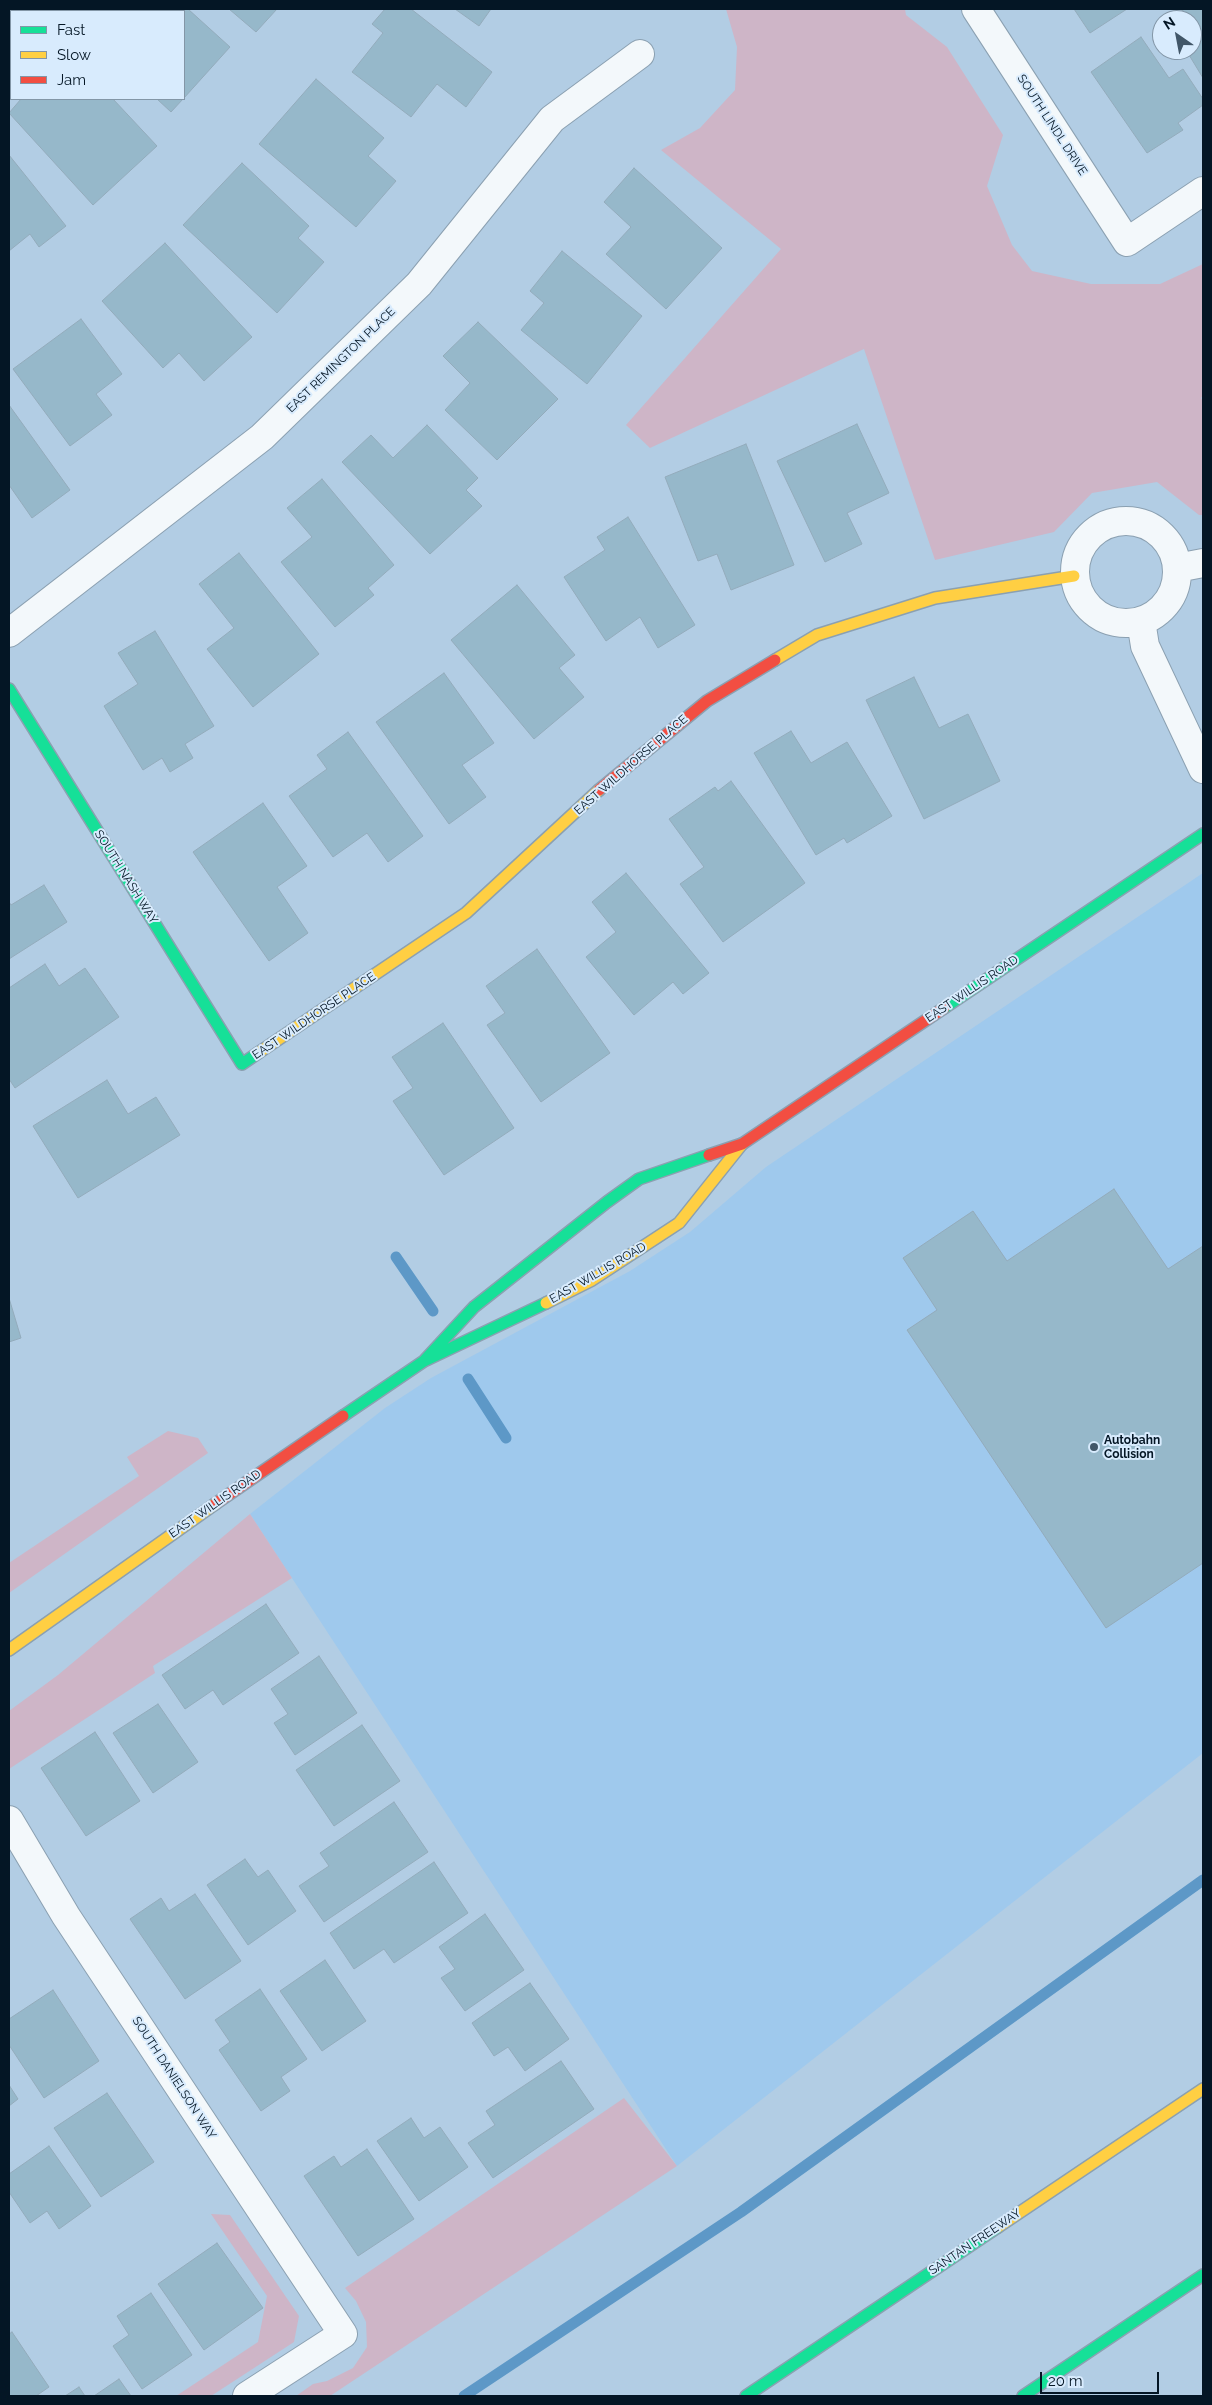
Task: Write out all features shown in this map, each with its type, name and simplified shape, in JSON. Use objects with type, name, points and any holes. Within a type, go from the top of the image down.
[{"type":"main road","name":"EAST WILDHORSE PLACE","points":[[242,1064],[466,913],[608,782],[707,701],[817,635],[935,598],[1074,576]]},
{"type":"main road","name":"SOUTH NASH WAY","points":[[9,689],[242,1064]]},
{"type":"main road","name":"EAST WILLIS ROAD","points":[[424,1362],[474,1307],[639,1179],[742,1144],[1203,834]]},
{"type":"main road","name":"EAST WILLIS ROAD","points":[[9,1650],[250,1480],[424,1362],[502,1326],[592,1280],[646,1246],[679,1222],[742,1144]]},
{"type":"main road","name":"SANTAN FREEWAY","points":[[746,2396],[1203,2089]]},
{"type":"main road","points":[[1022,2396],[1203,2275]]},
{"type":"street","name":"SOUTH LINDL DRIVE","points":[[976,9],[1128,242],[1203,191]]},
{"type":"street","name":"EAST REMINGTON PLACE","points":[[9,633],[262,437],[419,284],[552,119],[640,54]]},
{"type":"street","points":[[1122,521],[1138,522],[1153,528],[1165,538],[1173,552],[1190,565],[1168,601],[1156,614],[1141,621],[1126,623],[1110,622],[1096,615],[1085,604],[1078,591],[1074,576],[1075,560],[1082,545],[1092,533],[1106,525],[1122,521]]},
{"type":"street","points":[[1141,621],[1145,646],[1203,769]]},
{"type":"street","name":"SOUTH DANIELSON WAY","points":[[9,1820],[72,1924],[342,2334],[247,2396]]},
{"type":"shaded area","points":[[726,9],[905,9],[906,15],[947,47],[1003,135],[987,186],[1012,245],[1032,271],[1091,284],[1160,284],[1203,264],[1203,396],[1201,398],[1203,401],[1203,515],[1199,515],[1157,482],[1092,493],[1054,532],[935,560],[864,349],[650,448],[626,425],[781,249],[661,150],[700,128],[735,90],[737,47]]},
{"type":"shaded area","points":[[1203,873],[1203,1753],[677,2166],[250,1514],[385,1408],[431,1378],[630,1271],[690,1232],[766,1167]]},
{"type":"shaded area","points":[[168,1431],[198,1438],[208,1453],[9,1593],[9,1563],[139,1476],[127,1457]]},
{"type":"shaded area","points":[[250,1514],[292,1578],[153,1666],[155,1673],[9,1769],[9,1711],[58,1675]]},
{"type":"shaded area","points":[[624,2098],[677,2166],[330,2396],[296,2396],[313,2384],[327,2381],[353,2368],[367,2347],[366,2322],[356,2301],[345,2288]]},
{"type":"shaded area","points":[[211,2214],[230,2215],[299,2316],[294,2342],[211,2396],[176,2396],[258,2342],[267,2296]]},
{"type":"building","points":[[188,9],[230,47],[185,97],[185,10],[144,10]]},
{"type":"building","points":[[229,9],[277,9],[256,32]]},
{"type":"building","points":[[385,9],[411,9],[492,72],[466,107],[437,84],[411,117],[352,72],[383,33],[372,24]]},
{"type":"building","points":[[455,9],[491,9],[479,26]]},
{"type":"building","points":[[1074,9],[1127,9],[1090,33]]},
{"type":"building","points":[[1203,9],[1203,78],[1192,60],[1202,60],[1202,10],[1183,10]]},
{"type":"building","points":[[1141,37],[1152,53],[1152,60],[1157,60],[1169,78],[1183,69],[1203,99],[1203,105],[1178,123],[1183,130],[1147,153],[1091,72]]},
{"type":"building","points":[[316,79],[384,138],[368,156],[396,181],[356,227],[259,144]]},
{"type":"building","points":[[20,100],[114,100],[157,146],[93,205],[9,113]]},
{"type":"building","points":[[158,100],[182,100],[171,112]]},
{"type":"building","points":[[9,155],[66,226],[39,247],[30,234],[9,251]]},
{"type":"building","points":[[242,163],[309,226],[298,238],[324,262],[277,313],[183,225]]},
{"type":"building","points":[[634,168],[722,248],[666,309],[606,254],[631,227],[604,202]]},
{"type":"building","points":[[165,243],[252,337],[204,381],[179,353],[163,368],[102,301]]},
{"type":"building","points":[[562,251],[642,316],[587,384],[521,330],[544,303],[530,291]]},
{"type":"building","points":[[81,319],[122,374],[96,394],[112,415],[70,446],[13,369]]},
{"type":"building","points":[[478,322],[558,399],[497,460],[445,410],[470,383],[443,356]]},
{"type":"building","points":[[9,405],[70,490],[32,518],[9,485]]},
{"type":"building","points":[[857,424],[889,493],[847,513],[862,544],[825,562],[777,461]]},
{"type":"building","points":[[427,425],[478,478],[466,490],[482,506],[430,554],[342,462],[371,435],[393,458]]},
{"type":"building","points":[[746,444],[794,565],[731,590],[717,554],[698,561],[665,477]]},
{"type":"building","points":[[322,479],[394,565],[368,588],[374,595],[335,627],[281,562],[312,537],[287,508]]},
{"type":"building","points":[[628,517],[695,625],[658,648],[640,617],[606,641],[564,577],[605,550],[597,537]]},
{"type":"building","points":[[239,553],[319,654],[253,707],[207,649],[234,628],[199,584]]},
{"type":"building","points":[[517,585],[575,655],[559,668],[584,697],[534,739],[451,640]]},
{"type":"building","points":[[155,631],[214,726],[185,744],[193,758],[170,772],[162,758],[143,770],[104,706],[138,684],[118,653]]},
{"type":"building","points":[[444,673],[494,743],[462,765],[486,797],[449,824],[376,722]]},
{"type":"building","points":[[914,677],[939,728],[968,714],[1000,781],[924,819],[866,700]]},
{"type":"building","points":[[791,731],[811,763],[847,742],[892,816],[847,843],[844,838],[816,855],[754,753]]},
{"type":"building","points":[[348,732],[423,836],[388,862],[367,833],[333,857],[289,796],[327,769],[317,755]]},
{"type":"building","points":[[731,781],[805,883],[723,942],[680,884],[704,867],[669,819],[715,787],[718,791]]},
{"type":"building","points":[[263,803],[307,866],[277,887],[308,933],[269,961],[193,852]]},
{"type":"building","points":[[626,873],[709,973],[683,994],[673,982],[634,1015],[586,957],[616,932],[592,902]]},
{"type":"building","points":[[44,885],[67,922],[9,959],[9,902],[11,905]]},
{"type":"building","points":[[537,949],[610,1053],[541,1102],[487,1025],[505,1013],[486,986]]},
{"type":"building","points":[[45,964],[59,986],[85,968],[119,1017],[15,1088],[9,1079],[9,988]]},
{"type":"building","points":[[443,1023],[514,1128],[444,1175],[393,1101],[413,1088],[392,1057]]},
{"type":"building","points":[[107,1080],[128,1114],[156,1097],[180,1135],[78,1198],[33,1126]]},
{"type":"building","name":"Autobahn Collision","points":[[1114,1189],[1168,1269],[1203,1246],[1203,1563],[1106,1628],[907,1330],[937,1310],[903,1258],[973,1211],[1007,1261]]},
{"type":"building","points":[[9,1298],[21,1338],[9,1342]]},
{"type":"building","points":[[266,1604],[299,1653],[223,1705],[213,1690],[185,1709],[162,1675]]},
{"type":"building","points":[[319,1656],[357,1713],[295,1755],[274,1723],[288,1714],[271,1689]]},
{"type":"building","points":[[158,1704],[198,1762],[153,1793],[113,1733]]},
{"type":"building","points":[[362,1725],[400,1781],[334,1826],[296,1770]]},
{"type":"building","points":[[95,1732],[140,1801],[86,1836],[41,1768]]},
{"type":"building","points":[[394,1802],[428,1852],[324,1922],[299,1886],[329,1866],[320,1853]]},
{"type":"building","points":[[245,1859],[258,1877],[268,1870],[296,1911],[248,1945],[207,1885]]},
{"type":"building","points":[[434,1862],[468,1913],[394,1963],[384,1949],[354,1969],[330,1933]]},
{"type":"building","points":[[195,1894],[241,1961],[185,1999],[130,1919],[161,1898],[169,1911]]},
{"type":"building","points":[[485,1914],[524,1970],[465,2011],[441,1978],[455,1969],[439,1947]]},
{"type":"building","points":[[325,1960],[366,2021],[322,2051],[280,1991]]},
{"type":"building","points":[[530,1983],[569,2039],[525,2071],[508,2047],[494,2056],[472,2023]]},
{"type":"building","points":[[260,1989],[307,2059],[281,2077],[290,2091],[261,2111],[219,2050],[230,2042],[215,2020]]},
{"type":"building","points":[[53,1990],[99,2061],[44,2098],[9,2045],[9,2019]]},
{"type":"building","points":[[561,2061],[594,2109],[493,2178],[468,2143],[495,2125],[486,2111]]},
{"type":"building","points":[[9,2085],[18,2099],[9,2106]]},
{"type":"building","points":[[107,2093],[154,2162],[101,2197],[54,2128]]},
{"type":"building","points":[[411,2118],[424,2138],[440,2127],[468,2167],[419,2201],[377,2141]]},
{"type":"building","points":[[49,2146],[91,2206],[59,2229],[47,2211],[30,2223],[9,2192],[9,2174]]},
{"type":"building","points":[[367,2149],[414,2219],[358,2256],[304,2176],[334,2156],[341,2167]]},
{"type":"building","points":[[217,2243],[263,2308],[204,2350],[158,2284]]},
{"type":"building","points":[[151,2293],[192,2355],[142,2389],[113,2346],[129,2335],[117,2316]]},
{"type":"building","points":[[12,2332],[49,2387],[36,2396],[9,2396],[9,2334]]},
{"type":"building","points":[[119,2379],[131,2396],[94,2396]]},
{"type":"building","points":[[79,2387],[85,2396],[65,2396]]},
{"type":"waterway","points":[[396,1257],[433,1311]]},
{"type":"waterway","points":[[468,1379],[506,1438]]},
{"type":"waterway","points":[[464,2396],[741,2212],[1203,1880]]},
{"type":"traffic: fast","points":[[9,689],[242,1064],[258,1053]]},
{"type":"traffic: fast","points":[[944,1008],[1203,834]]},
{"type":"traffic: fast","points":[[424,1361],[474,1307],[607,1202],[639,1179],[709,1155]]},
{"type":"traffic: fast","points":[[343,1416],[424,1361],[546,1303]]},
{"type":"traffic: fast","points":[[746,2396],[998,2227]]},
{"type":"traffic: fast","points":[[1023,2396],[1203,2275]]},
{"type":"traffic: slow","points":[[775,660],[817,635],[935,598],[1074,576]]},
{"type":"traffic: slow","points":[[258,1053],[466,913],[599,790]]},
{"type":"traffic: slow","points":[[546,1303],[592,1280],[679,1223],[742,1144]]},
{"type":"traffic: slow","points":[[9,1650],[215,1504]]},
{"type":"traffic: slow","points":[[998,2227],[1203,2089]]},
{"type":"traffic: jam","points":[[599,790],[707,701],[775,660]]},
{"type":"traffic: jam","points":[[709,1155],[742,1144],[944,1008]]},
{"type":"traffic: jam","points":[[215,1504],[343,1416]]},
{"type":"place","name":"Autobahn Collision","points":[[1094,1447]]}]
